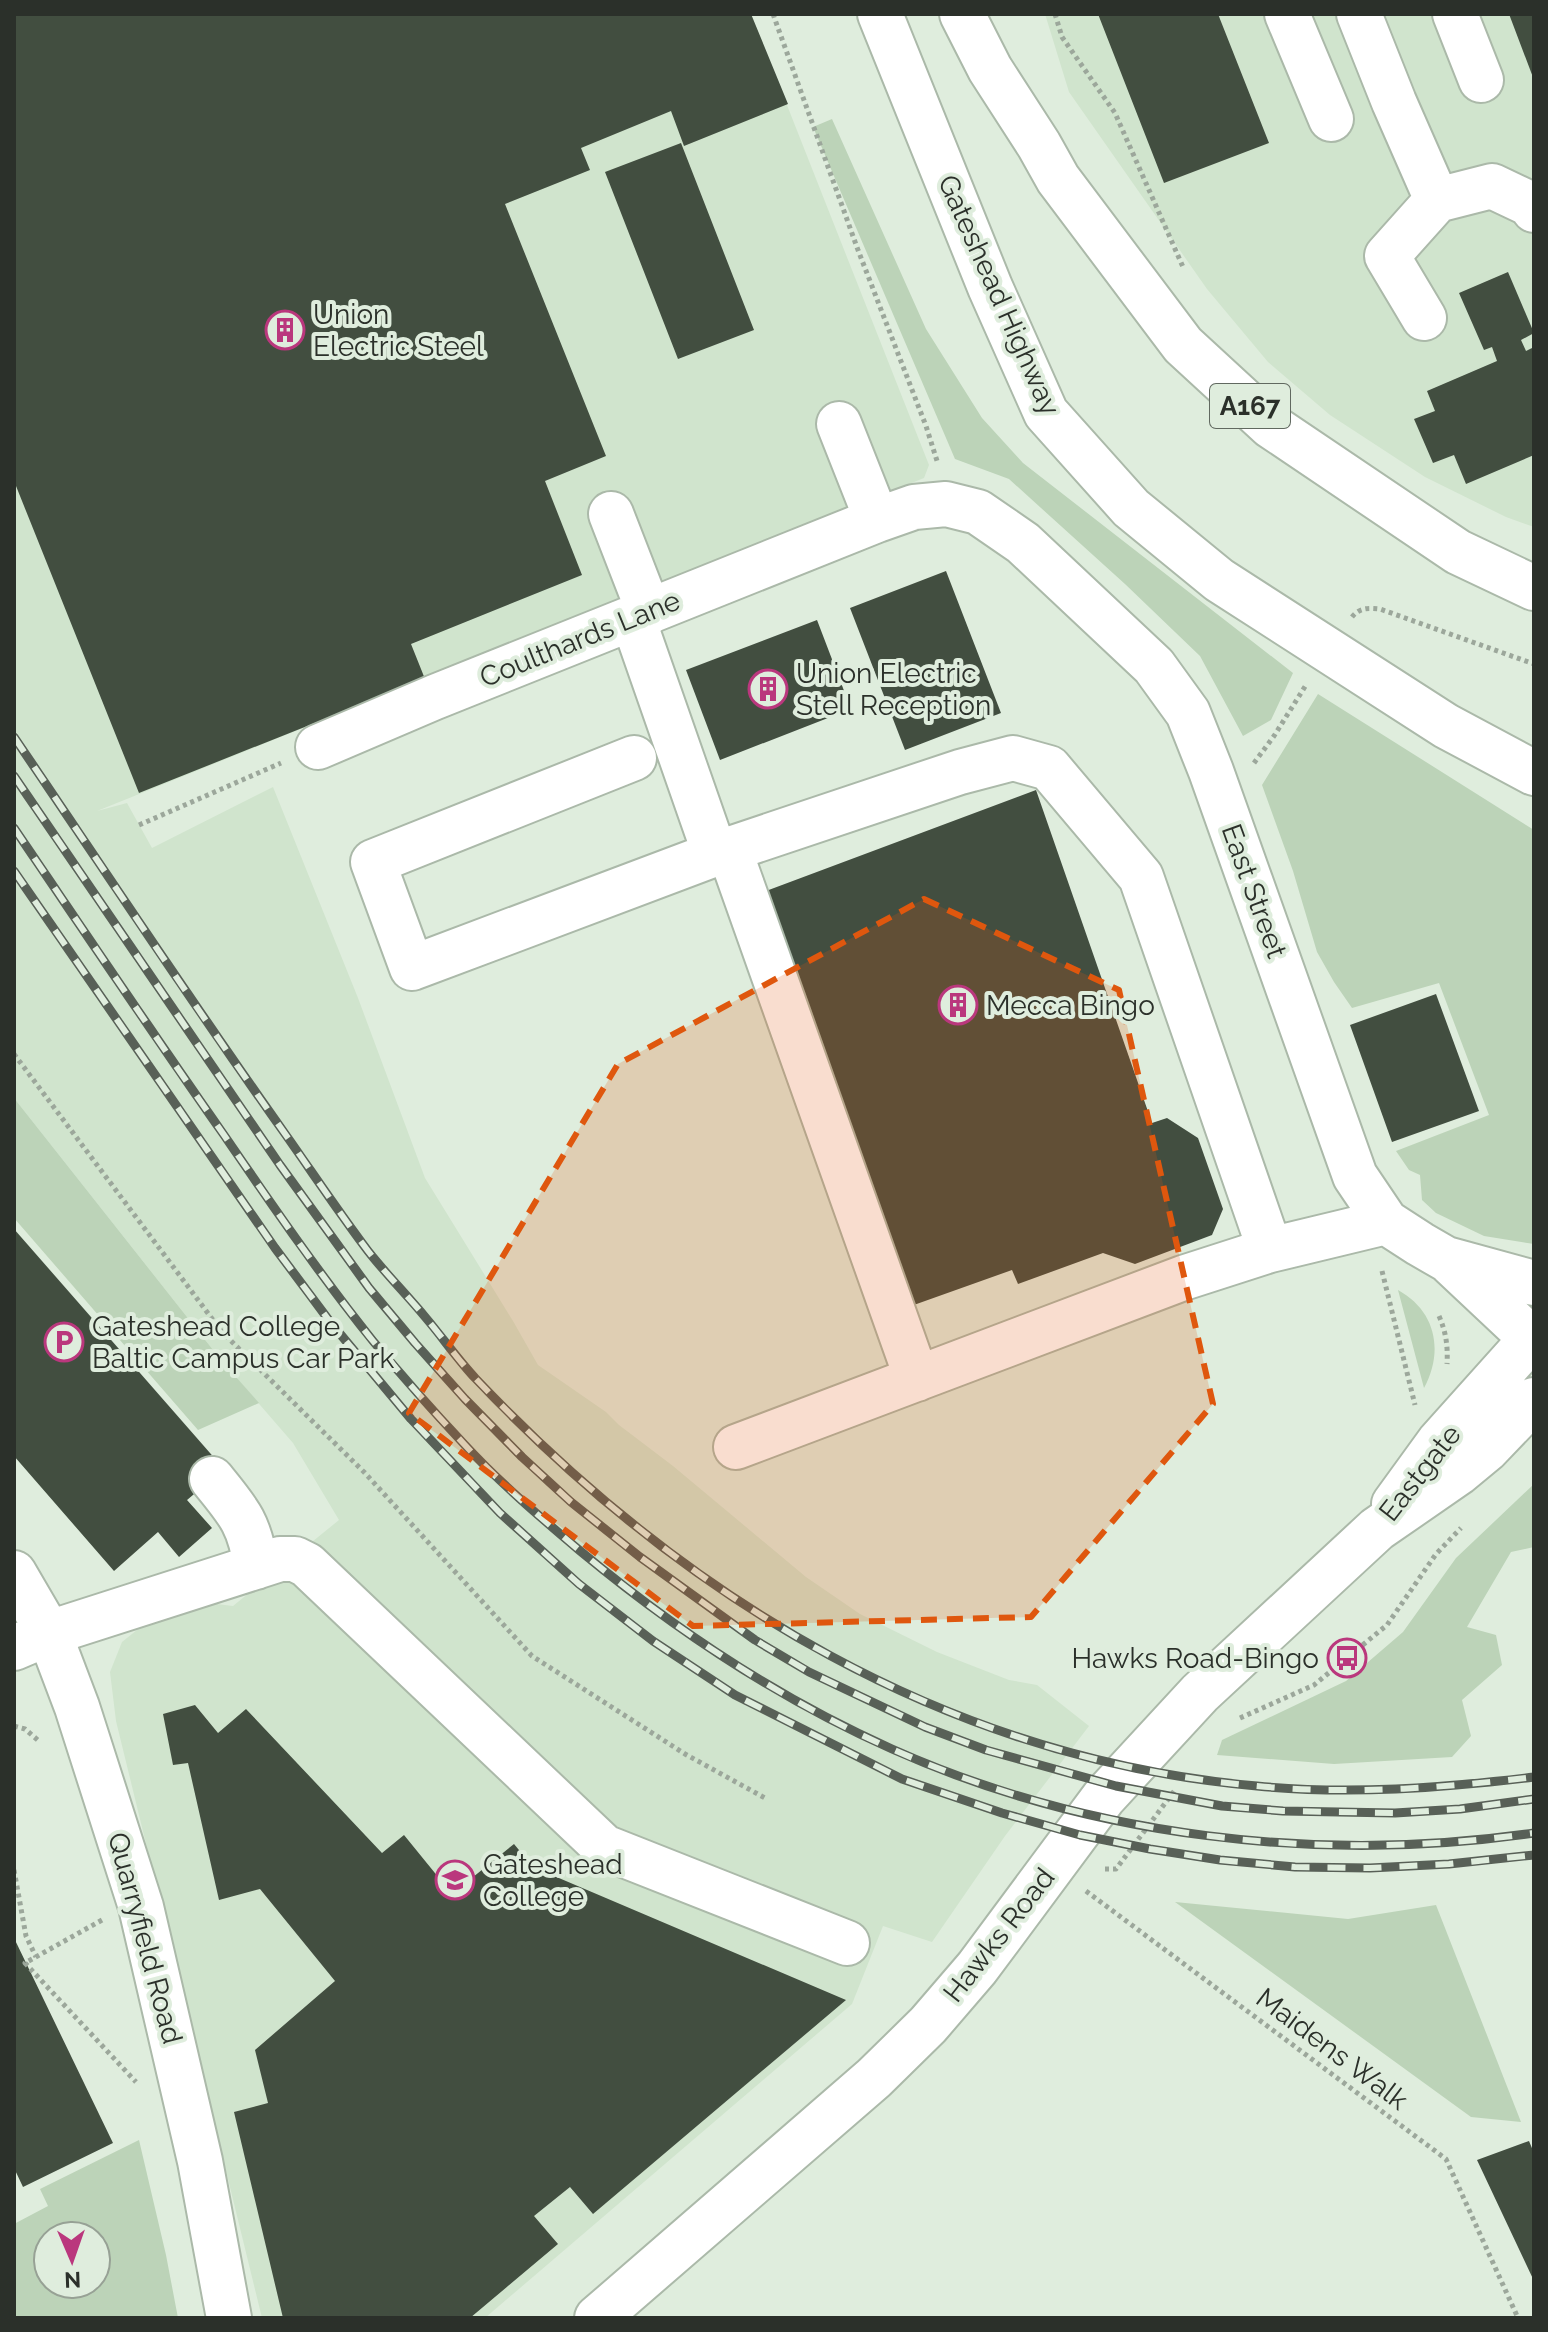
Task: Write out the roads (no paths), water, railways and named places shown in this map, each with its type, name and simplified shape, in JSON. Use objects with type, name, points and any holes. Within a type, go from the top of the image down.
[{"type":"main road","name":"Gateshead Highway","points":[[880,14],[990,287],[1046,413],[1131,508],[1219,580],[1446,726],[1534,773]]},
{"type":"main road","name":"A167","points":[[962,14],[990,69],[1058,179],[1183,345],[1271,426],[1458,552],[1534,588]]},
{"type":"main road","points":[[1287,14],[1331,119]]},
{"type":"main road","points":[[1359,14],[1437,200]]},
{"type":"main road","points":[[1455,14],[1481,80]]},
{"type":"main road","points":[[1424,318],[1387,256],[1437,200],[1492,186],[1530,204],[1534,210]]},
{"type":"main road","points":[[839,424],[877,520]]},
{"type":"main road","name":"Coulthards Lane","points":[[318,747],[435,697],[914,507],[946,504],[978,512],[1023,543]]},
{"type":"main road","points":[[611,514],[641,616],[722,852],[917,1379]]},
{"type":"main road","name":"East Street","points":[[1023,543],[1154,666],[1188,713],[1355,1176],[1386,1222],[1446,1259],[1533,1339]]},
{"type":"main road","points":[[634,758],[373,862],[412,968],[722,852],[960,772],[1013,758],[1049,768],[1141,877],[1270,1250]]},
{"type":"main road","points":[[736,1447],[1183,1278],[1270,1250],[1386,1222]]},
{"type":"main road","name":"East Street","points":[[1446,1259],[1534,1283]]},
{"type":"main road","name":"Eastgate","points":[[1377,1529],[1439,1442],[1533,1339]]},
{"type":"main road","name":"Eastgate","points":[[1377,1529],[1458,1473],[1487,1449],[1534,1400]]},
{"type":"main road","points":[[212,1479],[243,1519],[252,1540],[256,1567]]},
{"type":"main road","name":"Hawks Road","points":[[597,2318],[874,2078],[928,2025],[977,1968],[1104,1797],[1160,1735],[1200,1693],[1377,1529]]},
{"type":"main road","points":[[32,1640],[280,1559],[295,1559],[307,1565],[604,1847],[847,1943]]},
{"type":"main road","name":"Quarryfield Road","points":[[14,1573],[32,1640],[90,1744],[141,1907],[200,2161],[229,2318]]},
{"type":"railway","points":[[14,737],[218,1038],[375,1260],[476,1379],[558,1459],[644,1532],[735,1598],[830,1656],[930,1704],[1035,1742],[1144,1770],[1257,1786],[1327,1790],[1430,1787],[1534,1777]]},
{"type":"railway","points":[[14,776],[280,1165],[369,1288],[415,1343],[465,1399],[571,1502],[640,1557],[755,1640],[809,1672],[925,1727],[986,1750],[1116,1786],[1222,1806],[1283,1811],[1395,1813],[1460,1809],[1534,1799]]},
{"type":"railway","points":[[14,828],[278,1214],[395,1367],[505,1486],[615,1579],[729,1660],[809,1708],[892,1749],[967,1779],[1045,1804],[1126,1822],[1207,1836],[1289,1843],[1372,1845],[1453,1842],[1534,1833]]},
{"type":"railway","points":[[14,871],[275,1248],[331,1323],[411,1419],[500,1513],[579,1584],[653,1641],[735,1695],[902,1779],[1002,1813],[1080,1835],[1220,1860],[1295,1867],[1370,1868],[1534,1855]]},
{"type":"place","name":"Union Electric Steel","points":[[285,330]]},
{"type":"place","name":"Union Electric Stell Reception","points":[[768,689]]},
{"type":"place","name":"Mecca Bingo","points":[[958,1005]]},
{"type":"place","name":"Gateshead College Baltic Campus Car Park","points":[[64,1342]]},
{"type":"place","name":"Hawks Road-Bingo","points":[[1347,1658]]},
{"type":"place","name":"Gateshead College","points":[[455,1880]]}]
